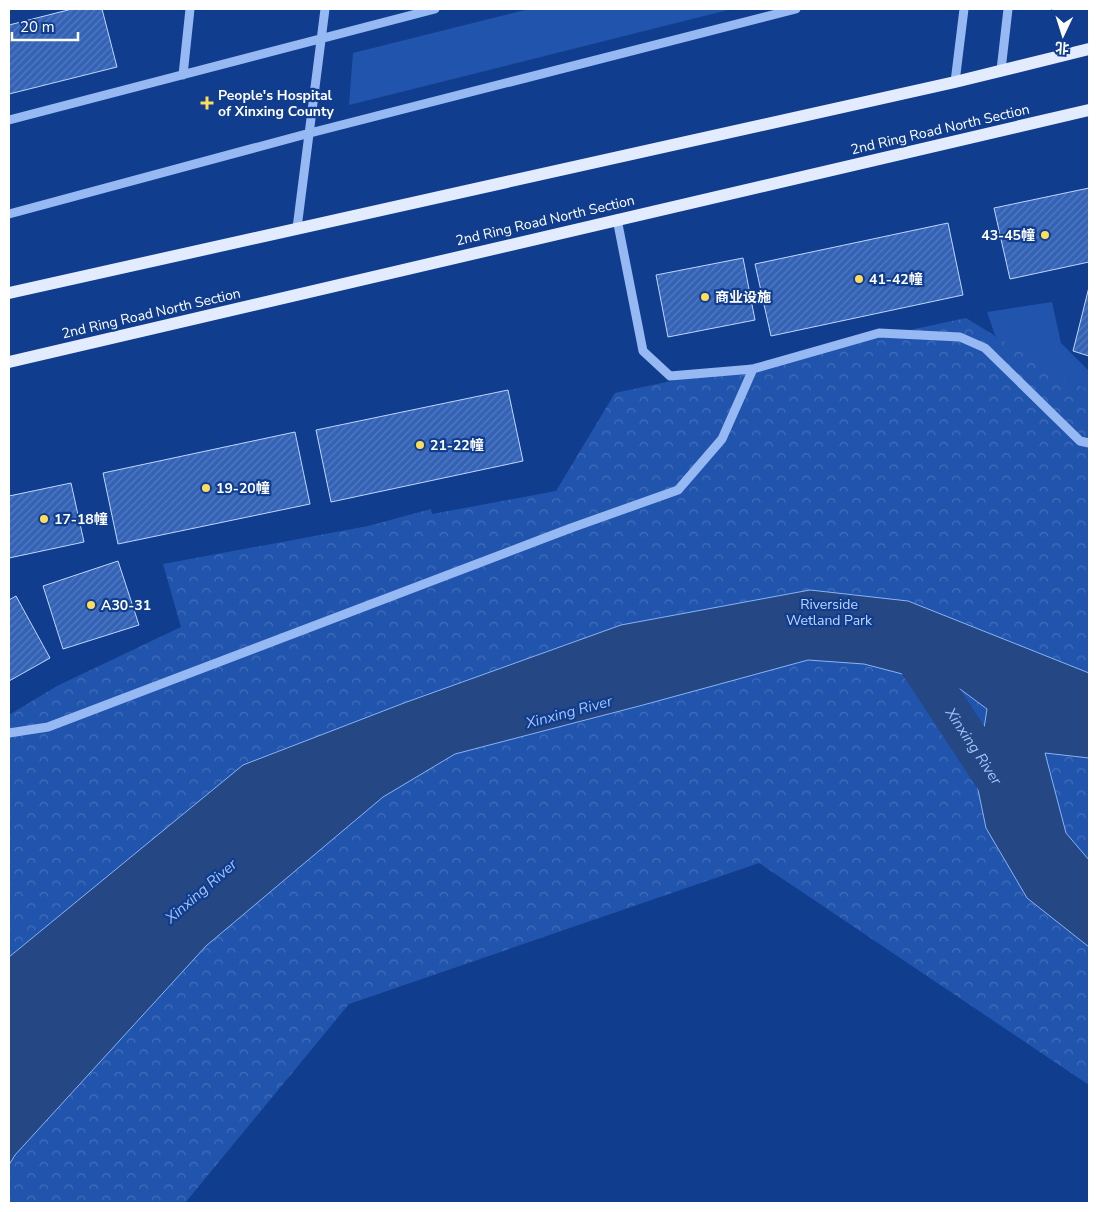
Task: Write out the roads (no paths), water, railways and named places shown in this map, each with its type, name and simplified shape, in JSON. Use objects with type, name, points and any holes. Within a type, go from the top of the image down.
[{"type":"main road","points":[[9,293],[955,82],[1089,50]]},
{"type":"main road","name":"2nd Ring Road North Section","points":[[9,362],[1089,110]]},
{"type":"street","points":[[183,74],[190,9]]},
{"type":"street","points":[[296,228],[325,9]]},
{"type":"street","points":[[9,120],[435,9]]},
{"type":"street","points":[[9,214],[310,133],[796,9]]},
{"type":"street","points":[[955,82],[964,9]]},
{"type":"street","points":[[1001,70],[1008,9]]},
{"type":"street","points":[[617,219],[643,351],[670,376],[754,369],[879,333],[960,337],[985,348],[1080,441],[1089,443]]},
{"type":"street","points":[[9,733],[48,727],[562,532],[678,490],[722,439],[754,369]]},
{"type":"water","points":[[810,590],[908,601],[1089,673],[1089,758],[1045,753],[1066,833],[1089,860],[1089,947],[1027,898],[986,828],[976,780],[987,709],[960,689],[864,664],[808,660],[455,754],[383,797],[206,946],[15,1155],[9,1165],[9,957],[243,765],[404,703],[621,625]]},
{"type":"waterway","name":"Xinxing River","points":[[901,636],[1009,800]]},
{"type":"place","name":"People's Hospital of Xinxing County","points":[[207,103]]},
{"type":"place","name":"43-45幢","points":[[1045,235]]},
{"type":"place","name":"41-42幢","points":[[859,279]]},
{"type":"place","name":"商业设施","points":[[705,297]]},
{"type":"place","name":"21-22幢","points":[[420,445]]},
{"type":"place","name":"19-20幢","points":[[206,488]]},
{"type":"place","name":"17-18幢","points":[[44,519]]},
{"type":"place","name":"A30-31","points":[[91,605]]},
{"type":"park label","name":"Riverside Wetland Park","points":[[829,612]]}]
